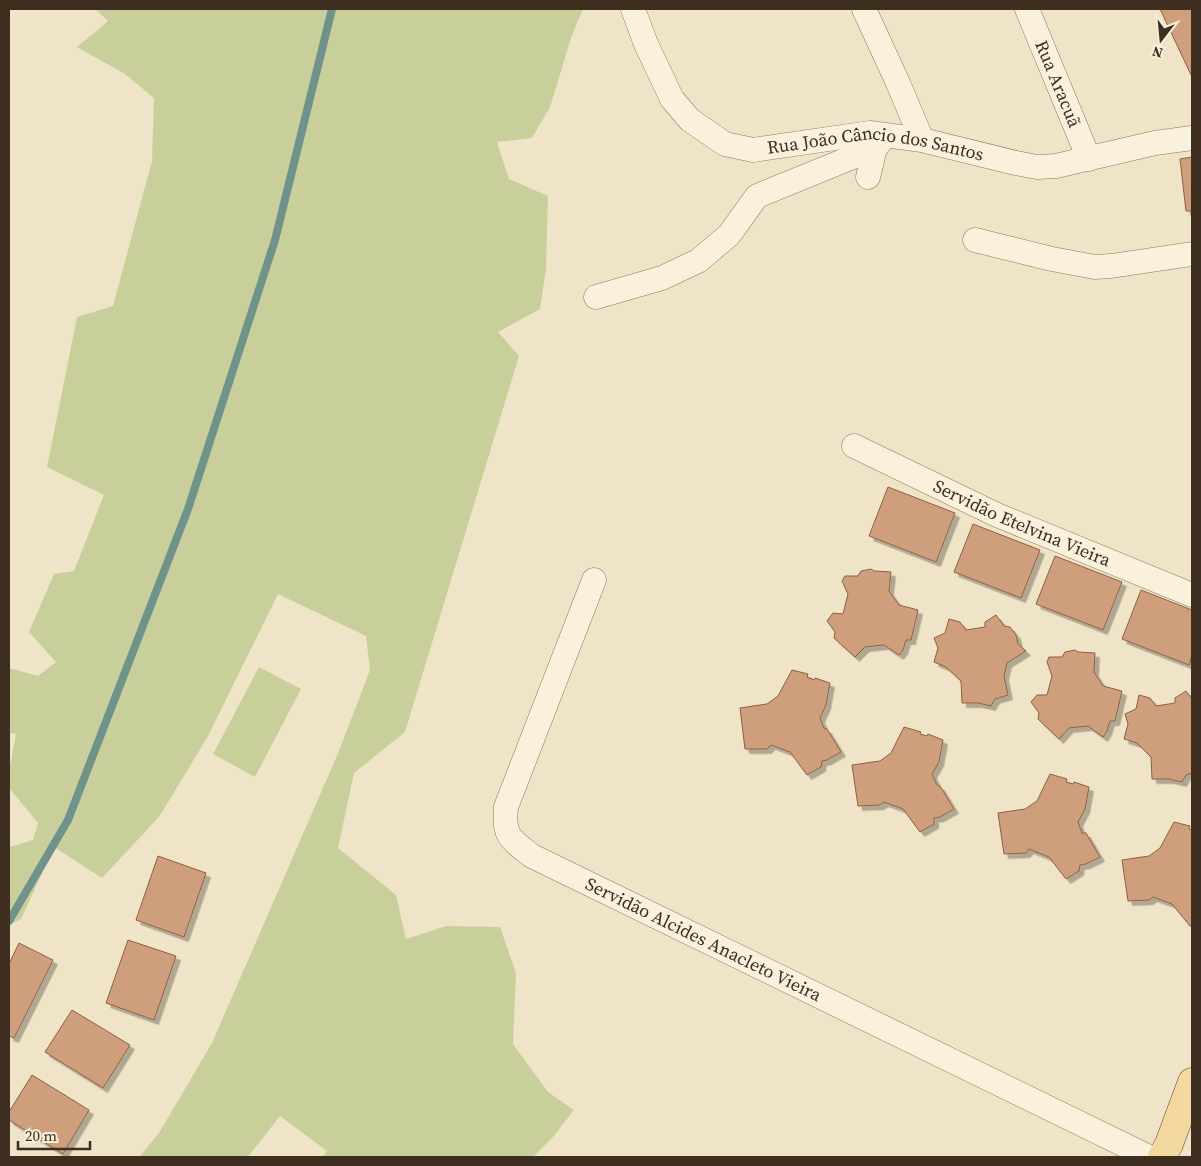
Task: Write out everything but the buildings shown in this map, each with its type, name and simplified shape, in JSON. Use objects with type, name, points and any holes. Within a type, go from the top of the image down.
[{"type":"main road","points":[[1162,1157],[1170,1144],[1192,1082]]},
{"type":"street","name":"Rua João Câncio dos Santos","points":[[633,9],[646,44],[672,99],[690,120],[725,144],[753,150],[870,133],[880,142],[922,140],[1016,163],[1056,166],[1154,143],[1192,138]]},
{"type":"street","points":[[864,9],[922,140]]},
{"type":"street","name":"Rua Aracuã","points":[[1027,9],[1089,159]]},
{"type":"street","points":[[868,177],[880,142]]},
{"type":"street","points":[[596,297],[662,278],[698,262],[729,235],[758,196],[880,142]]},
{"type":"street","points":[[975,240],[1052,260],[1095,267],[1192,254]]},
{"type":"street","name":"Servidão Etelvina Vieira","points":[[854,446],[997,514],[1192,595]]},
{"type":"street","name":"Servidão Alcides Anacleto Vieira","points":[[594,580],[506,807],[504,826],[513,842],[532,856],[1149,1157]]},
{"type":"green space","points":[[95,9],[583,9],[572,35],[550,107],[532,138],[497,142],[509,179],[548,196],[546,269],[540,309],[498,332],[519,356],[405,732],[354,773],[338,848],[396,895],[406,939],[446,926],[500,927],[516,973],[513,1044],[548,1092],[574,1110],[553,1137],[533,1157],[323,1157],[327,1151],[280,1116],[248,1157],[139,1157],[159,1133],[212,1043],[339,751],[370,670],[366,636],[278,594],[207,738],[159,817],[102,878],[54,847],[21,919],[9,925],[9,847],[33,840],[38,823],[9,788],[9,771],[16,734],[9,733],[9,668],[38,676],[56,662],[29,632],[54,574],[74,571],[104,495],[47,467],[77,317],[113,306],[152,161],[154,98],[125,74],[77,47],[108,21]]},
{"type":"green space","points":[[259,667],[301,689],[255,777],[213,754]]},
{"type":"waterway","points":[[9,921],[68,820],[188,509],[275,240],[332,9]]}]
